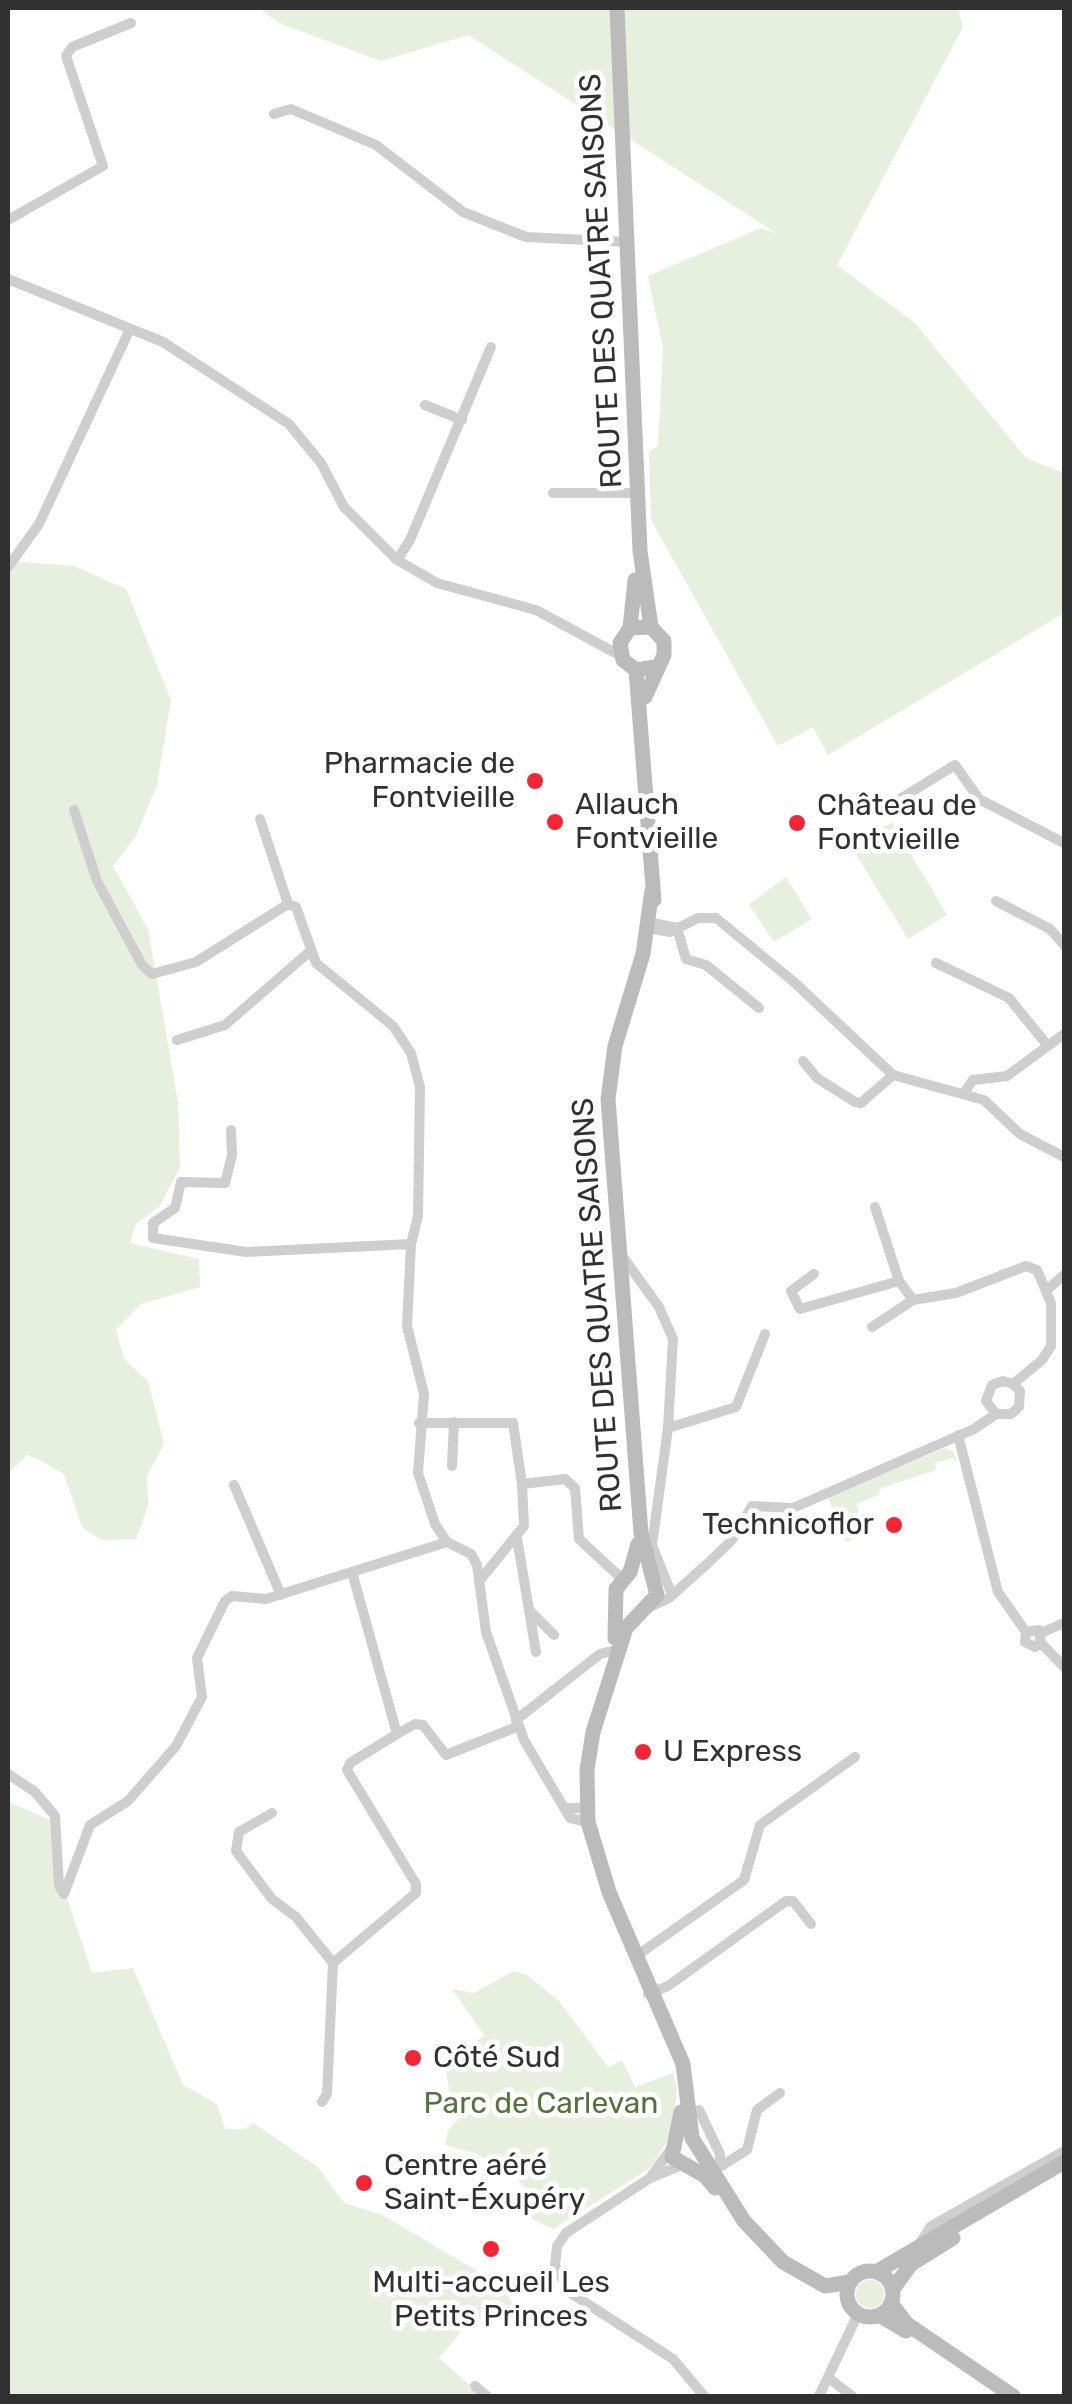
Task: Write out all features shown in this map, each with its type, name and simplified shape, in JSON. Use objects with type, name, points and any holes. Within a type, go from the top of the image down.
[{"type":"main road","name":"ROUTE DES QUATRE SAISONS","points":[[616,8],[630,242],[640,551],[650,627],[661,635],[665,648],[642,710]]},
{"type":"main road","name":"ROUTE DES QUATRE SAISONS","points":[[620,656],[640,551]]},
{"type":"main road","points":[[626,632],[650,627]]},
{"type":"main road","points":[[620,656],[636,670],[655,667]]},
{"type":"main road","name":"ROUTE DES QUATRE SAISONS","points":[[636,670],[642,710],[652,925],[625,1016],[608,1099],[641,1533],[660,1586]]},
{"type":"main road","name":"ROUTE DES QUATRE SAISONS","points":[[611,1654],[616,1589],[641,1533]]},
{"type":"main road","points":[[578,1815],[594,1732],[626,1628],[660,1586],[625,1575]]},
{"type":"main road","points":[[618,1601],[644,1610]]},
{"type":"main road","points":[[611,1654],[582,1746],[578,1815],[590,1866],[651,1994],[679,2079],[685,2144],[716,2168],[744,2221],[784,2262],[825,2286],[848,2290]]},
{"type":"main road","points":[[685,2144],[672,2157],[705,2176],[752,2243],[779,2268],[809,2289],[848,2290]]},
{"type":"main road","points":[[848,2290],[861,2273],[876,2272],[1064,2162]]},
{"type":"main road","points":[[879,2316],[910,2264],[1064,2172]]},
{"type":"main road","points":[[876,2272],[887,2278],[907,2324],[1013,2396]]},
{"type":"main road","points":[[848,2290],[858,2314],[879,2316],[1000,2396]]},
{"type":"street","points":[[8,220],[103,166],[66,56],[72,46],[131,24]]},
{"type":"street","points":[[274,114],[291,109],[376,145],[463,212],[526,237],[630,242]]},
{"type":"street","points":[[8,279],[173,347],[289,424],[321,464],[344,508],[396,560],[446,586],[536,610],[620,656]]},
{"type":"street","points":[[8,566],[39,524],[129,330]]},
{"type":"street","points":[[396,560],[410,540],[492,347]]},
{"type":"street","points":[[426,406],[462,420]]},
{"type":"street","points":[[554,494],[640,493]]},
{"type":"street","points":[[602,644],[626,632]]},
{"type":"street","points":[[900,799],[955,765],[979,798],[1064,843]]},
{"type":"street","points":[[74,810],[97,881],[142,964],[152,974],[196,962],[288,904]]},
{"type":"street","points":[[260,818],[288,904]]},
{"type":"street","points":[[996,902],[1050,929],[1064,945]]},
{"type":"street","points":[[288,904],[296,907],[308,952],[333,980],[393,1026],[418,1068],[418,1216],[411,1244],[407,1326],[424,1394],[418,1473],[435,1524],[447,1542],[471,1554],[480,1580],[486,1632],[517,1723],[578,1815]]},
{"type":"street","points":[[652,925],[677,928],[698,918],[722,922],[894,1074],[984,1100],[1020,1134],[1064,1157]]},
{"type":"street","points":[[677,928],[686,959],[706,965],[759,1008]]},
{"type":"street","points":[[177,1040],[225,1025],[308,952]]},
{"type":"street","points":[[936,963],[1009,998],[1048,1046]]},
{"type":"street","points":[[964,1093],[973,1080],[1008,1076],[1064,1034]]},
{"type":"street","points":[[804,1061],[818,1078],[862,1103],[894,1074]]},
{"type":"street","points":[[231,1130],[232,1155],[225,1183],[181,1182],[175,1208],[153,1223],[153,1238],[246,1252],[411,1244]]},
{"type":"street","points":[[875,1208],[900,1281],[913,1300]]},
{"type":"street","points":[[618,1252],[660,1307],[673,1339],[668,1428],[652,1545],[660,1586],[732,1540],[752,1506],[792,1508],[958,1436],[996,1414],[1011,1414],[1019,1407],[1020,1392],[1014,1384],[997,1382],[988,1390],[986,1401],[996,1414]]},
{"type":"street","points":[[872,1326],[913,1300],[956,1293],[1026,1266],[1036,1270],[1048,1289],[1051,1346],[1042,1360],[1014,1384]]},
{"type":"street","points":[[814,1274],[791,1291],[800,1308],[900,1281]]},
{"type":"street","points":[[1048,1289],[1064,1275]]},
{"type":"street","points":[[668,1428],[736,1407],[766,1334]]},
{"type":"street","points":[[452,1466],[454,1422]]},
{"type":"street","points":[[420,1423],[513,1423],[524,1526],[480,1580]]},
{"type":"street","points":[[958,1436],[986,1559],[998,1592],[1026,1632],[1028,1645],[1064,1623]]},
{"type":"street","points":[[522,1484],[572,1482],[580,1538],[625,1575]]},
{"type":"street","points":[[234,1486],[281,1595]]},
{"type":"street","points":[[517,1538],[536,1652]]},
{"type":"street","points":[[8,1774],[34,1792],[55,1816],[59,1885],[64,1894],[90,1825],[128,1801],[176,1746],[202,1697],[197,1658],[223,1603],[232,1596],[254,1600],[281,1595],[447,1542]]},
{"type":"street","points":[[352,1572],[397,1734]]},
{"type":"street","points":[[530,1610],[554,1635]]},
{"type":"street","points":[[1041,1638],[1064,1667]]},
{"type":"street","points":[[322,2102],[328,2094],[329,1979],[333,1963],[416,1893],[416,1884],[347,1770],[415,1724],[423,1725],[446,1755],[517,1723],[600,1654],[611,1654]]},
{"type":"street","points":[[634,1958],[744,1880],[760,1826],[856,1758]]},
{"type":"street","points":[[272,1813],[238,1832],[236,1850],[272,1899],[296,1918],[333,1963]]},
{"type":"street","points":[[651,1994],[786,1901],[794,1901],[811,1924]]},
{"type":"street","points":[[716,2168],[747,2150],[757,2110],[780,2093]]},
{"type":"street","points":[[699,2110],[720,2154],[716,2168]]},
{"type":"street","points":[[685,2144],[650,2178],[566,2233],[558,2246],[555,2266],[570,2292],[673,2359],[704,2396]]},
{"type":"street","points":[[918,2246],[930,2226],[1064,2150]]},
{"type":"street","points":[[650,2178],[684,2165]]},
{"type":"street","points":[[820,2396],[858,2314]]},
{"type":"street","points":[[830,2379],[852,2396]]},
{"type":"street","points":[[474,2386],[487,2396]]},
{"type":"green space","points":[[259,8],[958,8],[963,27],[837,265],[915,323],[1026,458],[1064,473],[1064,613],[828,755],[813,727],[778,746],[651,520],[649,452],[658,446],[663,348],[648,276],[761,228],[776,233],[468,35],[381,61],[279,23]]},
{"type":"green space","points":[[8,561],[74,566],[126,589],[171,700],[157,785],[136,836],[113,866],[148,929],[178,1102],[180,1168],[159,1207],[136,1224],[130,1243],[199,1259],[200,1287],[141,1304],[116,1329],[124,1359],[148,1381],[164,1444],[147,1476],[148,1506],[136,1539],[101,1540],[82,1527],[64,1474],[41,1461],[27,1455],[8,1473]]},
{"type":"green space","points":[[892,822],[947,915],[908,939],[851,846]]},
{"type":"green space","points":[[786,877],[812,919],[774,942],[749,904]]},
{"type":"green space","points":[[945,1448],[953,1451],[958,1464],[952,1458],[935,1463],[936,1470],[879,1489],[880,1494],[856,1504],[859,1512],[845,1519],[854,1539],[846,1542],[828,1497]]},
{"type":"green space","points":[[8,1804],[50,1820],[63,1886],[92,1973],[133,1968],[183,2085],[217,2104],[225,2129],[245,2129],[253,2123],[318,2167],[344,2203],[382,2215],[498,2283],[521,2314],[472,2319],[439,2358],[482,2396],[8,2396]]},
{"type":"green space","name":"Parc de Carlevan","points":[[514,1971],[527,1975],[559,2001],[608,2067],[622,2060],[635,2087],[673,2073],[677,2088],[672,2134],[650,2168],[553,2229],[519,2213],[534,2201],[517,2178],[477,2154],[445,2145],[448,2131],[466,2110],[462,2099],[450,2097],[446,2070],[457,2053],[485,2036],[452,1989],[474,1993]]},
{"type":"green space","points":[[870,2280],[880,2284],[884,2294],[880,2304],[870,2308],[860,2304],[856,2294],[860,2284]]},
{"type":"place","name":"Pharmacie de Fontvieille","points":[[535,781]]},
{"type":"place","name":"Allauch Fontvieille","points":[[555,822]]},
{"type":"place","name":"Château de Fontvieille","points":[[797,823]]},
{"type":"place","name":"Technicoflor","points":[[894,1525]]},
{"type":"place","name":"U Express","points":[[643,1752]]},
{"type":"place","name":"Côté Sud","points":[[413,2058]]},
{"type":"place","name":"Centre aéré Saint-Éxupéry","points":[[364,2183]]},
{"type":"place","name":"Multi-accueil Les Petits Princes","points":[[491,2249]]}]
